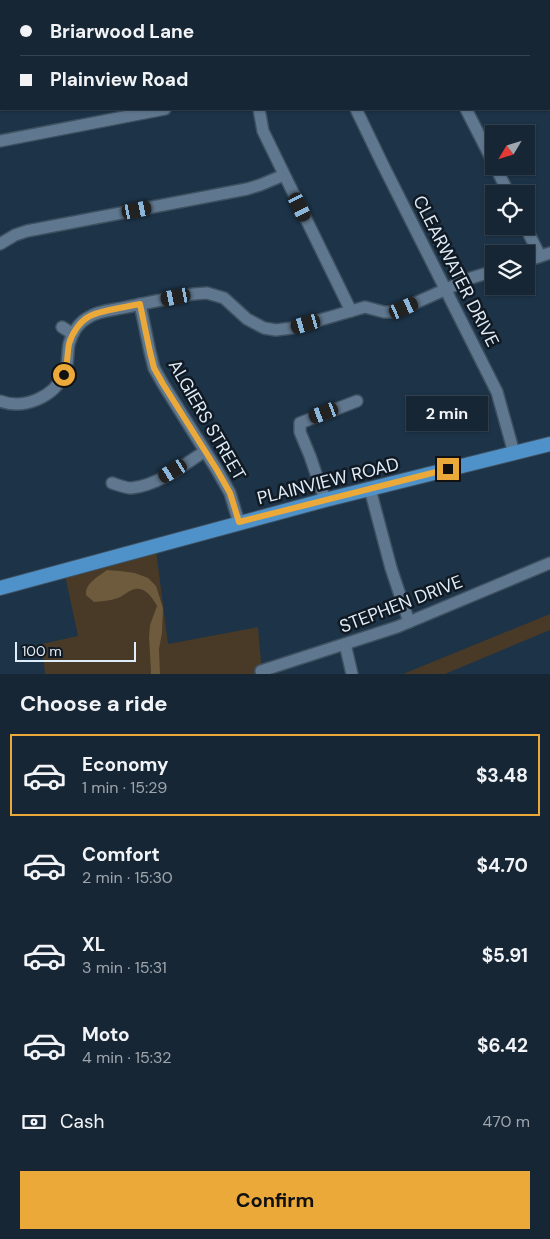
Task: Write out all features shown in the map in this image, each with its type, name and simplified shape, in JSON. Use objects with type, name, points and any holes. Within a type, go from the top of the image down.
[{"type":"main road","name":"PLAINVIEW ROAD","points":[[0,588],[239,522],[550,444]]},
{"type":"street","points":[[0,140],[160,110]]},
{"type":"street","points":[[259,110],[263,131],[351,311]]},
{"type":"street","name":"CLEARWATER DRIVE","points":[[356,110],[497,392],[514,453]]},
{"type":"street","points":[[466,110],[485,147]]},
{"type":"street","points":[[0,244],[27,230],[247,188],[284,175]]},
{"type":"street","points":[[531,235],[545,255]]},
{"type":"street","points":[[0,400],[6,403],[21,404],[32,402],[42,398],[56,387],[67,367],[69,344],[79,324],[90,316],[107,311],[207,293],[224,298],[247,318],[264,328],[276,330],[292,328],[364,307],[391,312],[485,274]]},
{"type":"street","name":"ALGIERS STREET","points":[[140,304],[154,368],[230,493],[239,522]]},
{"type":"street","points":[[62,327],[73,334]]},
{"type":"street","points":[[325,500],[300,432],[300,423],[357,401]]},
{"type":"street","points":[[112,483],[129,488],[146,486],[205,451]]},
{"type":"street","points":[[370,489],[391,568],[409,622]]},
{"type":"street","name":"STEPHEN DRIVE","points":[[262,671],[397,627],[550,563]]},
{"type":"street","points":[[345,644],[352,674]]},
{"type":"shaded area","points":[[156,550],[168,644],[258,627],[262,674],[45,674],[42,644],[78,636],[65,575]]},
{"type":"shaded area","points":[[107,570],[135,573],[148,578],[156,586],[163,608],[159,649],[160,674],[151,674],[150,625],[157,606],[150,596],[144,590],[136,589],[115,599],[94,602],[86,595],[90,584]]},
{"type":"shaded area","points":[[550,614],[550,630],[445,674],[403,674]]},
{"type":"route","points":[[64,375],[67,367],[69,344],[79,324],[90,316],[140,304],[154,368],[230,493],[239,522],[448,469]]}]
